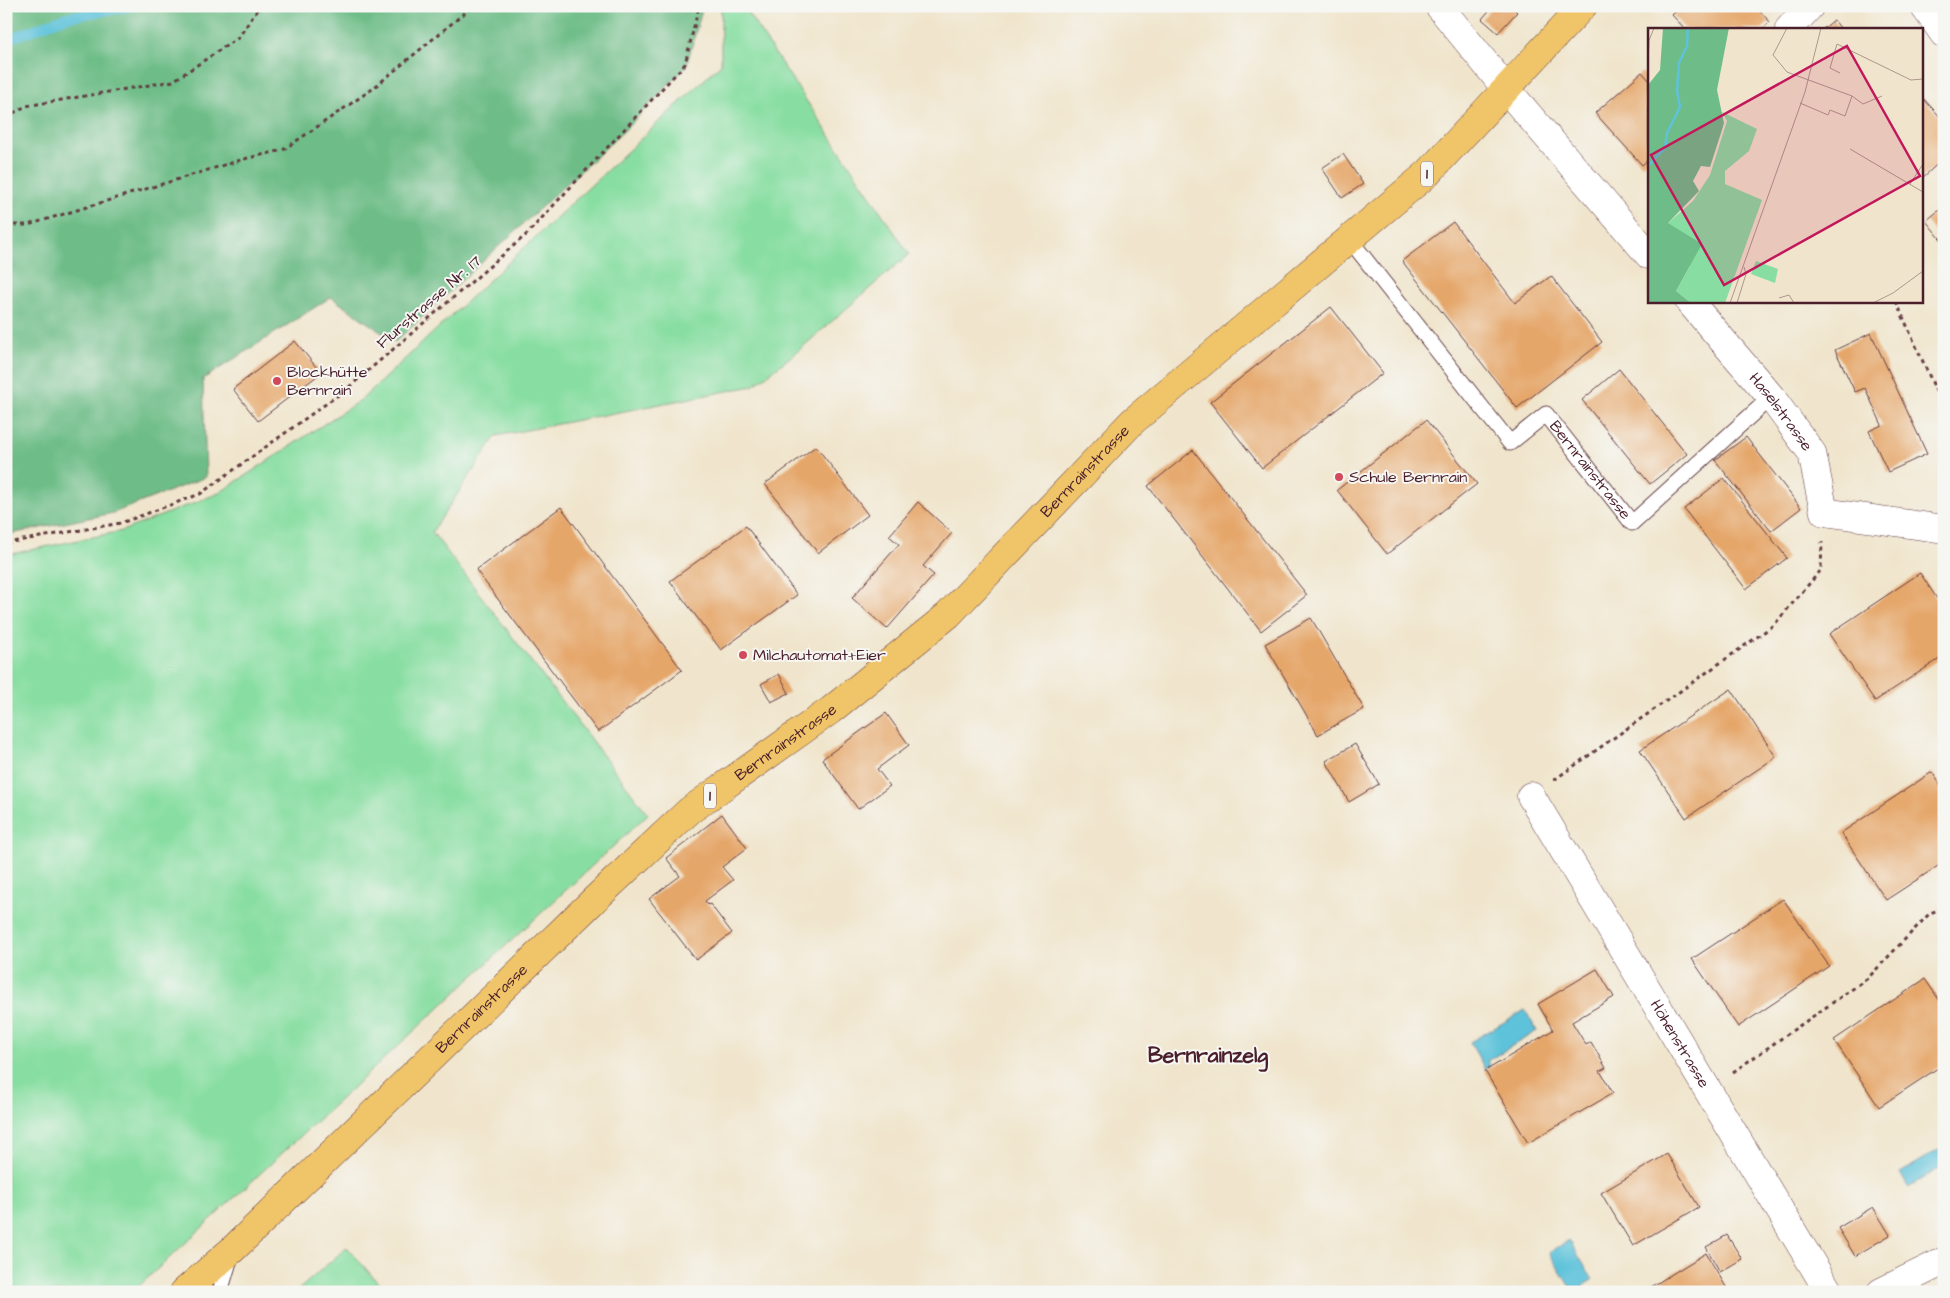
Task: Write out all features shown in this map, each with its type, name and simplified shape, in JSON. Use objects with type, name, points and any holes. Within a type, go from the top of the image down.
[{"type":"main road","name":"Bernrainstrasse","points":[[184,1292],[232,1250],[586,907],[689,811],[831,710],[948,615],[1133,421],[1428,173],[1583,6]]},
{"type":"street","points":[[1439,6],[1507,90],[1648,254]]},
{"type":"street","points":[[1924,6],[1944,34]]},
{"type":"street","name":"Haselstrasse","points":[[1690,302],[1771,397],[1812,452],[1824,512]]},
{"type":"street","points":[[1824,512],[1944,529]]},
{"type":"street","name":"Höhenstrasse","points":[[1531,796],[1829,1292]]},
{"type":"street","points":[[1881,1292],[1944,1261]]},
{"type":"lane","name":"Bernrainstrasse","points":[[1350,240],[1510,443],[1546,414],[1632,523],[1771,397]]},
{"type":"lane","points":[[220,1292],[232,1250]]},
{"type":"path","points":[[6,117],[26,106],[173,81],[238,38],[260,6]]},
{"type":"path","points":[[6,225],[28,225],[244,159],[283,150],[371,90],[473,6]]},
{"type":"path","name":"Flurstrasse Nr. 17","points":[[6,543],[121,524],[200,494],[348,388],[526,235],[685,64],[700,6]]},
{"type":"path","points":[[1896,302],[1944,409]]},
{"type":"path","points":[[1531,796],[1774,625],[1820,570],[1824,512]]},
{"type":"path","points":[[1707,1088],[1868,978],[1930,914],[1944,908]]},
{"type":"green space","points":[[6,6],[703,6],[686,67],[625,130],[395,342],[331,297],[203,379],[206,477],[113,513],[6,535]]},
{"type":"green space","points":[[721,6],[743,6],[909,254],[798,351],[753,386],[496,436],[432,532],[648,814],[131,1292],[6,1292],[6,555],[122,531],[219,493],[362,399],[721,64]]},
{"type":"green space","points":[[347,1247],[386,1292],[296,1292]]},
{"type":"water","points":[[1525,1010],[1537,1031],[1487,1061],[1490,1066],[1485,1069],[1470,1042]]},
{"type":"water","points":[[1944,1147],[1944,1166],[1908,1187],[1900,1173]]},
{"type":"water","points":[[1569,1240],[1593,1280],[1573,1292],[1549,1253]]},
{"type":"building","points":[[1493,6],[1511,6],[1517,12],[1498,33],[1482,19]]},
{"type":"building","points":[[1681,6],[1755,6],[1770,22],[1763,28],[1684,28],[1672,15]]},
{"type":"building","points":[[1834,20],[1840,28],[1824,28]]},
{"type":"building","points":[[1642,72],[1648,79],[1648,160],[1642,165],[1595,113]]},
{"type":"building","points":[[1922,97],[1944,121],[1944,158],[1922,178]]},
{"type":"building","points":[[1343,154],[1363,184],[1342,198],[1322,168]]},
{"type":"building","points":[[1944,206],[1944,243],[1926,221]]},
{"type":"building","points":[[1453,222],[1515,303],[1551,276],[1602,342],[1517,408],[1402,261]]},
{"type":"building","points":[[1331,307],[1383,373],[1262,468],[1210,402]]},
{"type":"building","points":[[1871,333],[1927,454],[1888,472],[1869,431],[1882,425],[1865,388],[1855,392],[1835,350]]},
{"type":"building","name":"Blockhütte Bernrain","points":[[295,341],[321,373],[258,421],[233,389]]},
{"type":"building","points":[[1619,369],[1687,454],[1650,484],[1582,400]]},
{"type":"building","points":[[1426,420],[1477,484],[1387,554],[1337,490]]},
{"type":"building","points":[[1746,437],[1801,508],[1771,531],[1715,460]]},
{"type":"building","points":[[816,446],[868,515],[818,553],[765,484]]},
{"type":"building","points":[[1193,450],[1307,595],[1261,631],[1148,486]]},
{"type":"building","points":[[1724,478],[1787,558],[1746,589],[1684,509]]},
{"type":"building","points":[[918,502],[952,533],[923,566],[934,575],[887,629],[852,598],[899,544],[889,536]]},
{"type":"building","points":[[561,507],[682,670],[598,732],[476,570]]},
{"type":"building","points":[[746,526],[797,595],[721,650],[670,581]]},
{"type":"building","points":[[1920,573],[1944,609],[1944,656],[1875,701],[1829,634]]},
{"type":"building","points":[[1311,618],[1364,709],[1318,735],[1265,644]]},
{"type":"building","points":[[779,674],[789,693],[771,702],[761,684]]},
{"type":"building","points":[[1731,689],[1776,757],[1686,818],[1640,750]]},
{"type":"building","points":[[886,713],[909,745],[877,769],[890,786],[858,809],[822,759]]},
{"type":"building","points":[[1355,744],[1379,784],[1349,802],[1326,761]]},
{"type":"building","points":[[1932,772],[1944,790],[1944,862],[1886,900],[1841,833]]},
{"type":"building","points":[[722,814],[747,848],[722,867],[733,880],[705,901],[708,905],[710,904],[732,933],[696,960],[649,899],[680,876],[666,858]]},
{"type":"building","points":[[1783,899],[1829,966],[1738,1027],[1692,959]]},
{"type":"building","points":[[1597,969],[1614,997],[1572,1022],[1586,1045],[1591,1042],[1606,1068],[1600,1071],[1613,1093],[1528,1143],[1485,1071],[1553,1030],[1538,1004]]},
{"type":"building","points":[[1925,979],[1944,1007],[1944,1064],[1879,1107],[1834,1040]]},
{"type":"building","points":[[1667,1154],[1699,1207],[1633,1246],[1601,1193]]},
{"type":"building","points":[[1944,1199],[1944,1210],[1939,1202]]},
{"type":"building","points":[[1873,1207],[1890,1235],[1855,1256],[1838,1228]]},
{"type":"building","points":[[1727,1235],[1742,1259],[1720,1272],[1706,1247]]},
{"type":"building","points":[[1706,1253],[1729,1292],[1643,1292]]},
{"type":"waterway","points":[[6,40],[67,17],[134,6]]},
{"type":"place","name":"Blockhütte Bernrain","points":[[277,381]]},
{"type":"place","name":"Schule Bernrain","points":[[1339,477]]},
{"type":"place","name":"Milchautomat+Eier","points":[[743,655]]},
{"type":"district","name":"Bernrainzelg","points":[[1208,1055]]}]
